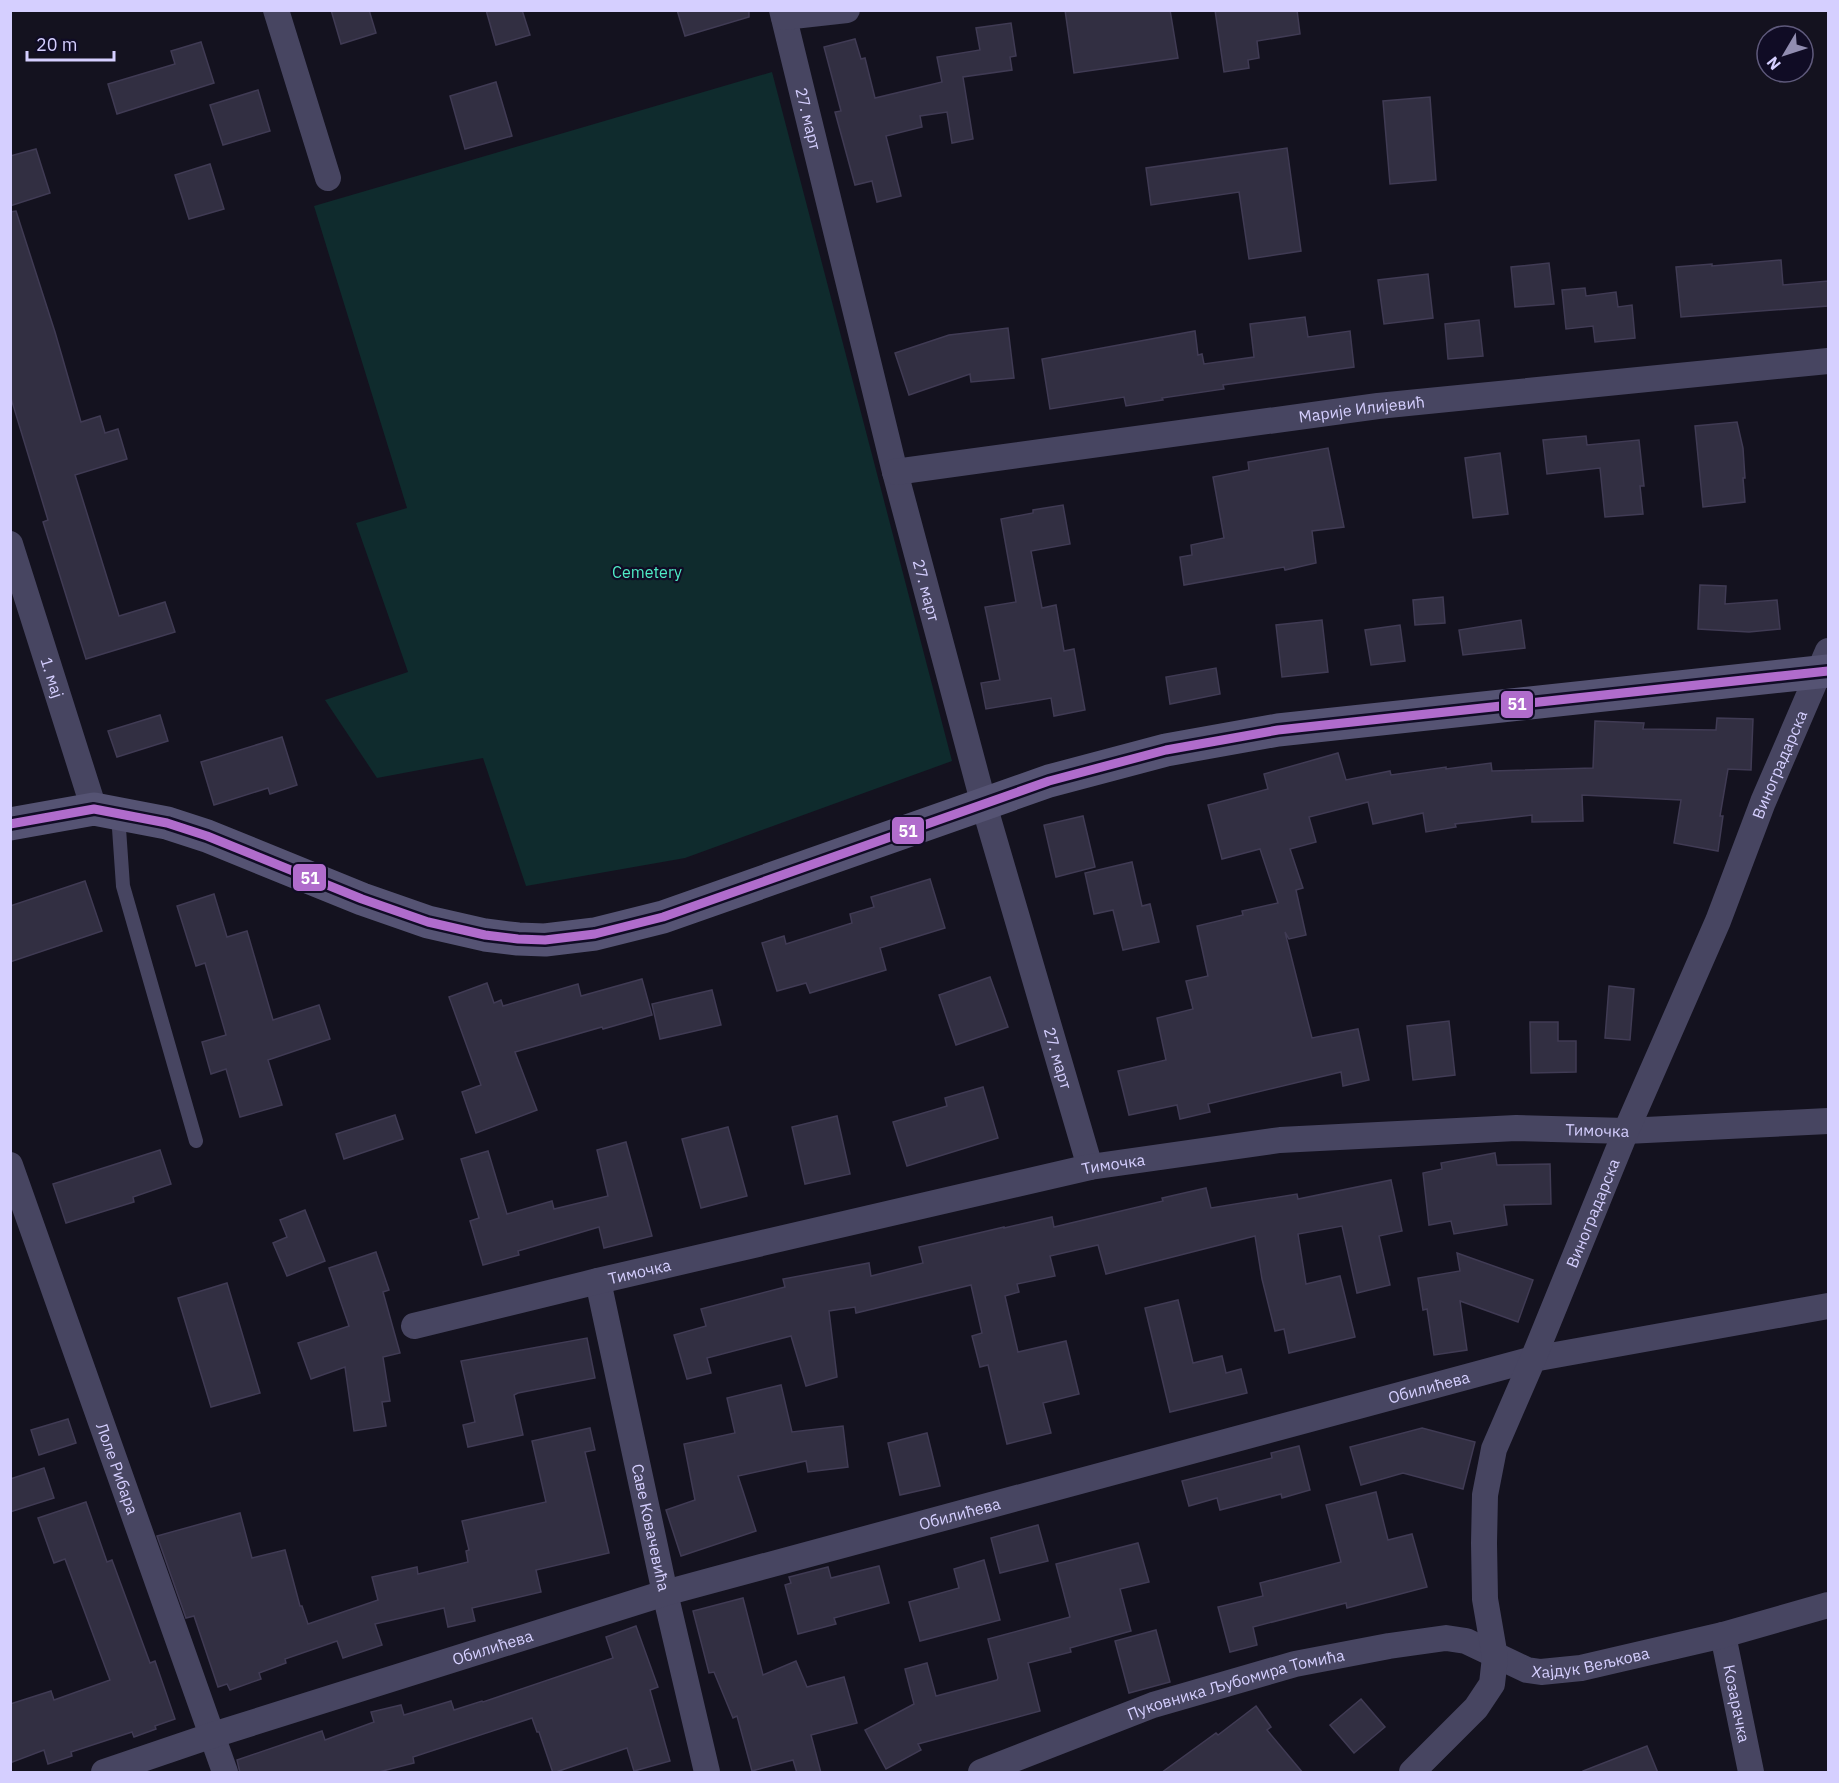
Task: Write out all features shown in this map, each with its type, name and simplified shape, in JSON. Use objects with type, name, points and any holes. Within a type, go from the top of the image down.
[{"type":"main road","points":[[10,824],[106,811],[167,823],[207,836],[362,899],[428,922],[485,935],[545,940],[596,934],[663,917],[1049,781],[1129,759],[1278,730],[1826,665]]},
{"type":"street","points":[[276,10],[328,178]]},
{"type":"street","points":[[783,14],[847,10]]},
{"type":"street","name":"27. март","points":[[783,14],[896,472],[984,805],[1089,1167]]},
{"type":"street","name":"Марије Илијевић","points":[[896,472],[1378,406],[1828,361]]},
{"type":"street","name":"1. мај","points":[[10,544],[106,811]]},
{"type":"street","name":"Виноградарска","points":[[1495,1657],[1485,1599],[1484,1543],[1485,1495],[1494,1449],[1626,1131],[1718,921],[1763,802],[1826,665]]},
{"type":"street","name":"Тимочка","points":[[414,1326],[1089,1167],[1280,1140],[1516,1128],[1626,1131],[1828,1121]]},
{"type":"street","name":"Лоле Рибара","points":[[10,1165],[210,1736],[225,1773]]},
{"type":"street","name":"Саве Ковачевића","points":[[598,1281],[664,1593],[707,1773]]},
{"type":"street","name":"Обилићева","points":[[104,1773],[210,1736],[664,1593],[1533,1359],[1828,1306]]},
{"type":"street","name":"Хајдук Вељкова","points":[[1495,1657],[1527,1670],[1558,1671],[1581,1668],[1723,1635],[1828,1605]]},
{"type":"street","name":"Козарачка","points":[[1723,1635],[1751,1773]]},
{"type":"street","name":"Пуковника Љубомира Томића","points":[[981,1773],[1153,1705],[1295,1664],[1446,1638],[1466,1641],[1495,1657]]},
{"type":"street","points":[[1412,1773],[1487,1694],[1492,1683],[1495,1657]]},
{"type":"lane","points":[[106,811],[123,886],[196,1141]]},
{"type":"green space","name":"Cemetery","points":[[772,72],[952,761],[685,858],[526,886],[483,758],[377,778],[325,700],[408,672],[356,523],[407,508],[314,206]]},
{"type":"building","points":[[331,10],[369,10],[376,33],[341,44]]},
{"type":"building","points":[[486,10],[522,10],[530,35],[496,45]]},
{"type":"building","points":[[677,10],[749,10],[749,17],[685,36]]},
{"type":"building","points":[[1065,10],[1170,10],[1178,58],[1074,73]]},
{"type":"building","points":[[1215,10],[1297,10],[1300,34],[1257,41],[1259,58],[1248,60],[1249,68],[1224,72]]},
{"type":"building","points":[[1011,23],[1016,56],[1010,57],[1012,70],[963,77],[973,139],[952,143],[947,112],[920,116],[922,127],[886,136],[901,196],[877,202],[872,181],[855,185],[835,112],[841,111],[824,47],[855,39],[861,59],[865,58],[875,98],[942,82],[937,57],[980,50],[976,28]]},
{"type":"building","points":[[201,42],[214,83],[117,114],[108,84],[175,64],[171,51]]},
{"type":"building","points":[[496,82],[512,136],[465,149],[450,96]]},
{"type":"building","points":[[258,90],[270,131],[223,145],[210,105]]},
{"type":"building","points":[[1430,97],[1436,180],[1390,184],[1383,101]]},
{"type":"building","points":[[1287,148],[1301,251],[1249,259],[1239,192],[1151,205],[1146,168]]},
{"type":"building","points":[[36,149],[50,193],[10,206],[10,156]]},
{"type":"building","points":[[210,164],[224,209],[189,219],[175,175]]},
{"type":"building","points":[[16,211],[81,422],[100,416],[105,433],[118,429],[127,459],[75,475],[119,616],[165,602],[175,632],[86,659],[43,522],[48,520],[10,395],[10,212]]},
{"type":"building","points":[[1781,260],[1783,285],[1828,281],[1828,306],[1681,317],[1676,267]]},
{"type":"building","points":[[1549,263],[1554,304],[1515,307],[1511,267]]},
{"type":"building","points":[[1428,274],[1433,318],[1384,324],[1378,280]]},
{"type":"building","points":[[1585,288],[1586,296],[1616,292],[1618,307],[1632,305],[1635,338],[1595,342],[1593,326],[1566,329],[1562,290]]},
{"type":"building","points":[[1305,317],[1308,337],[1350,331],[1354,367],[1223,385],[1224,389],[1126,406],[1124,397],[1050,409],[1042,359],[1195,331],[1198,355],[1202,354],[1204,364],[1254,357],[1250,324]]},
{"type":"building","points":[[1479,320],[1483,356],[1448,359],[1445,324]]},
{"type":"building","points":[[1008,328],[1014,378],[971,382],[970,374],[909,395],[895,353],[949,335]]},
{"type":"building","points":[[1737,422],[1743,448],[1745,502],[1703,507],[1695,426]]},
{"type":"building","points":[[1586,436],[1587,445],[1639,440],[1644,486],[1640,486],[1643,514],[1605,517],[1600,468],[1547,474],[1543,440]]},
{"type":"building","points":[[1328,448],[1344,527],[1312,531],[1316,563],[1285,570],[1284,567],[1184,585],[1180,557],[1192,555],[1191,545],[1224,538],[1213,477],[1249,470],[1248,462]]},
{"type":"building","points":[[1500,453],[1508,514],[1473,518],[1465,458]]},
{"type":"building","points":[[1063,505],[1070,544],[1031,551],[1042,608],[1056,605],[1064,651],[1074,649],[1085,710],[1054,716],[1051,698],[986,709],[981,683],[1000,680],[985,607],[1016,602],[1001,519]]},
{"type":"building","points":[[1700,585],[1726,586],[1725,604],[1777,600],[1780,629],[1749,632],[1698,629]]},
{"type":"building","points":[[1443,597],[1445,623],[1415,625],[1413,600]]},
{"type":"building","points":[[1322,620],[1328,672],[1282,677],[1276,625]]},
{"type":"building","points":[[1521,620],[1525,648],[1463,655],[1459,630]]},
{"type":"building","points":[[1400,625],[1405,661],[1371,665],[1365,630]]},
{"type":"building","points":[[1216,668],[1220,694],[1170,704],[1166,677]]},
{"type":"building","points":[[160,715],[168,741],[117,757],[108,731]]},
{"type":"building","points":[[1717,718],[1753,719],[1751,770],[1728,769],[1720,816],[1723,816],[1718,851],[1674,843],[1681,800],[1582,795],[1583,821],[1532,822],[1532,815],[1455,824],[1456,827],[1426,832],[1423,813],[1373,824],[1368,802],[1309,817],[1316,842],[1290,849],[1303,888],[1296,890],[1306,935],[1289,939],[1285,932],[1312,1038],[1358,1029],[1369,1080],[1343,1086],[1341,1072],[1208,1104],[1210,1112],[1180,1119],[1177,1105],[1129,1115],[1118,1071],[1166,1060],[1157,1018],[1193,1009],[1186,981],[1208,976],[1197,926],[1243,915],[1242,911],[1278,903],[1260,849],[1222,859],[1208,805],[1268,789],[1264,774],[1338,753],[1346,780],[1390,771],[1391,775],[1491,763],[1492,771],[1593,768],[1595,721],[1644,723],[1643,729],[1716,730]]},
{"type":"building","points":[[282,737],[297,785],[270,794],[268,788],[214,805],[201,762]]},
{"type":"building","points":[[1083,816],[1095,867],[1056,877],[1044,825]]},
{"type":"building","points":[[1132,862],[1142,906],[1150,904],[1159,942],[1123,950],[1113,910],[1094,914],[1085,873]]},
{"type":"building","points":[[930,879],[945,928],[880,948],[886,970],[810,993],[806,983],[777,991],[762,943],[784,936],[786,944],[852,923],[850,914],[874,907],[871,897]]},
{"type":"building","points":[[85,881],[102,931],[10,962],[10,906]]},
{"type":"building","points":[[214,894],[227,937],[247,931],[273,1020],[319,1005],[330,1039],[268,1060],[282,1105],[240,1117],[226,1069],[211,1074],[202,1042],[226,1035],[205,963],[196,966],[177,906]]},
{"type":"building","points":[[990,977],[1008,1027],[956,1045],[939,995]]},
{"type":"building","points":[[642,979],[652,1015],[515,1052],[537,1110],[476,1133],[462,1092],[481,1085],[449,997],[487,983],[494,1003],[501,1000],[503,1006],[578,984],[581,996]]},
{"type":"building","points":[[1609,986],[1634,989],[1630,1040],[1605,1038]]},
{"type":"building","points":[[712,990],[721,1025],[660,1039],[652,1004]]},
{"type":"building","points":[[1449,1021],[1455,1075],[1413,1080],[1407,1026]]},
{"type":"building","points":[[1530,1022],[1558,1022],[1558,1041],[1576,1041],[1576,1072],[1531,1073]]},
{"type":"building","points":[[983,1087],[998,1138],[907,1166],[893,1122],[947,1106],[945,1098]]},
{"type":"building","points":[[395,1115],[403,1139],[344,1159],[336,1134]]},
{"type":"building","points":[[837,1116],[850,1174],[805,1184],[792,1127]]},
{"type":"building","points":[[728,1127],[747,1196],[701,1208],[682,1139]]},
{"type":"building","points":[[626,1142],[652,1236],[604,1248],[599,1227],[518,1251],[519,1255],[483,1265],[470,1221],[479,1218],[461,1159],[488,1151],[507,1214],[552,1201],[554,1209],[608,1196],[597,1150]]},
{"type":"building","points":[[160,1150],[171,1184],[133,1197],[134,1202],[66,1223],[53,1184]]},
{"type":"building","points":[[1495,1153],[1497,1165],[1550,1164],[1551,1204],[1504,1205],[1507,1225],[1454,1234],[1451,1221],[1429,1225],[1423,1173],[1442,1169],[1441,1163]]},
{"type":"building","points":[[1391,1180],[1402,1231],[1379,1236],[1390,1285],[1357,1293],[1342,1226],[1298,1234],[1306,1284],[1340,1276],[1355,1337],[1289,1353],[1284,1329],[1275,1331],[1262,1279],[1255,1236],[1106,1274],[1098,1245],[1050,1256],[1055,1276],[1017,1284],[1019,1292],[1005,1296],[1018,1352],[1066,1341],[1079,1394],[1043,1403],[1051,1433],[1007,1444],[988,1365],[980,1367],[972,1336],[982,1333],[971,1285],[856,1313],[855,1307],[829,1311],[837,1377],[806,1386],[791,1336],[707,1358],[711,1373],[687,1379],[674,1335],[706,1326],[701,1309],[785,1287],[783,1279],[869,1263],[871,1276],[923,1263],[919,1247],[1004,1227],[1052,1217],[1054,1227],[1163,1201],[1162,1198],[1206,1188],[1211,1208],[1297,1194],[1298,1199]]},
{"type":"building","points":[[305,1210],[325,1261],[287,1276],[273,1243],[287,1237],[280,1220]]},
{"type":"building","points":[[376,1252],[389,1290],[383,1292],[400,1353],[383,1357],[390,1401],[382,1402],[386,1426],[354,1431],[345,1367],[311,1379],[298,1343],[349,1326],[329,1268]]},
{"type":"building","points":[[1457,1253],[1533,1280],[1518,1322],[1460,1301],[1467,1350],[1434,1355],[1427,1309],[1423,1310],[1418,1278],[1460,1271]]},
{"type":"building","points":[[227,1283],[260,1393],[211,1407],[178,1298]]},
{"type":"building","points":[[1178,1300],[1193,1363],[1222,1356],[1226,1373],[1241,1369],[1247,1393],[1170,1412],[1145,1308]]},
{"type":"building","points":[[587,1338],[595,1378],[514,1395],[523,1435],[468,1447],[463,1425],[475,1422],[461,1361]]},
{"type":"building","points":[[781,1385],[792,1432],[843,1426],[848,1467],[808,1472],[806,1461],[738,1476],[756,1531],[681,1556],[666,1510],[695,1500],[684,1444],[735,1433],[727,1398]]},
{"type":"building","points":[[68,1419],[76,1443],[39,1455],[31,1430]]},
{"type":"building","points":[[590,1428],[595,1450],[585,1452],[609,1553],[536,1570],[541,1592],[472,1608],[475,1621],[448,1627],[444,1608],[375,1624],[382,1645],[343,1658],[337,1641],[285,1659],[286,1663],[259,1673],[261,1679],[230,1690],[227,1684],[218,1687],[194,1616],[186,1618],[157,1536],[240,1513],[252,1558],[285,1550],[300,1606],[302,1606],[308,1624],[378,1600],[372,1577],[417,1567],[418,1574],[468,1562],[466,1551],[469,1550],[462,1521],[546,1502],[532,1441]]},
{"type":"building","points":[[1422,1428],[1475,1442],[1463,1489],[1403,1473],[1361,1485],[1350,1447]]},
{"type":"building","points":[[927,1433],[940,1486],[900,1495],[888,1443]]},
{"type":"building","points":[[1299,1446],[1310,1490],[1282,1498],[1281,1494],[1220,1510],[1217,1498],[1189,1506],[1182,1481],[1272,1458],[1271,1453]]},
{"type":"building","points":[[44,1468],[54,1498],[10,1512],[10,1479]]},
{"type":"building","points":[[1376,1492],[1388,1540],[1412,1534],[1427,1587],[1347,1608],[1346,1603],[1253,1627],[1257,1645],[1230,1652],[1218,1607],[1263,1596],[1260,1583],[1341,1562],[1326,1505]]},
{"type":"building","points":[[86,1502],[107,1562],[112,1560],[150,1663],[155,1661],[175,1719],[134,1737],[132,1732],[71,1752],[72,1756],[48,1764],[44,1750],[10,1763],[10,1704],[51,1691],[54,1700],[110,1680],[65,1559],[54,1563],[38,1518]]},
{"type":"building","points":[[1038,1525],[1048,1561],[1000,1573],[991,1538]]},
{"type":"building","points":[[1138,1543],[1149,1582],[1120,1589],[1131,1631],[1070,1648],[1071,1652],[1028,1663],[1040,1711],[918,1744],[921,1750],[886,1769],[865,1730],[914,1704],[905,1669],[927,1663],[936,1696],[997,1680],[988,1639],[1070,1617],[1056,1564]]},
{"type":"building","points":[[984,1560],[1000,1620],[920,1641],[909,1602],[959,1588],[954,1569]]},
{"type":"building","points":[[879,1566],[889,1603],[834,1618],[836,1624],[798,1634],[785,1585],[791,1583],[789,1577],[828,1567],[831,1578]]},
{"type":"building","points":[[743,1598],[763,1675],[796,1661],[807,1687],[844,1677],[857,1723],[811,1735],[821,1773],[797,1773],[793,1760],[752,1771],[737,1716],[733,1718],[714,1672],[709,1673],[693,1611]]},
{"type":"building","points":[[636,1626],[658,1687],[650,1690],[670,1761],[634,1771],[627,1748],[553,1773],[532,1718],[413,1757],[414,1763],[375,1773],[240,1773],[237,1760],[322,1731],[325,1740],[374,1722],[371,1712],[401,1705],[404,1715],[451,1701],[454,1710],[613,1658],[606,1637]]},
{"type":"building","points":[[1156,1630],[1170,1682],[1129,1693],[1115,1641]]},
{"type":"building","points":[[1361,1699],[1385,1727],[1354,1753],[1330,1725]]},
{"type":"building","points":[[1256,1706],[1271,1727],[1267,1730],[1303,1773],[1161,1773],[1216,1733],[1218,1735]]},
{"type":"building","points":[[1647,1746],[1658,1773],[1583,1773],[1583,1771]]},
{"type":"transit line","name":"51","points":[[10,824],[94,809],[167,823],[207,836],[362,899],[428,922],[485,935],[545,940],[595,934],[663,917],[1049,781],[1166,750],[1278,730],[1828,671]]}]
